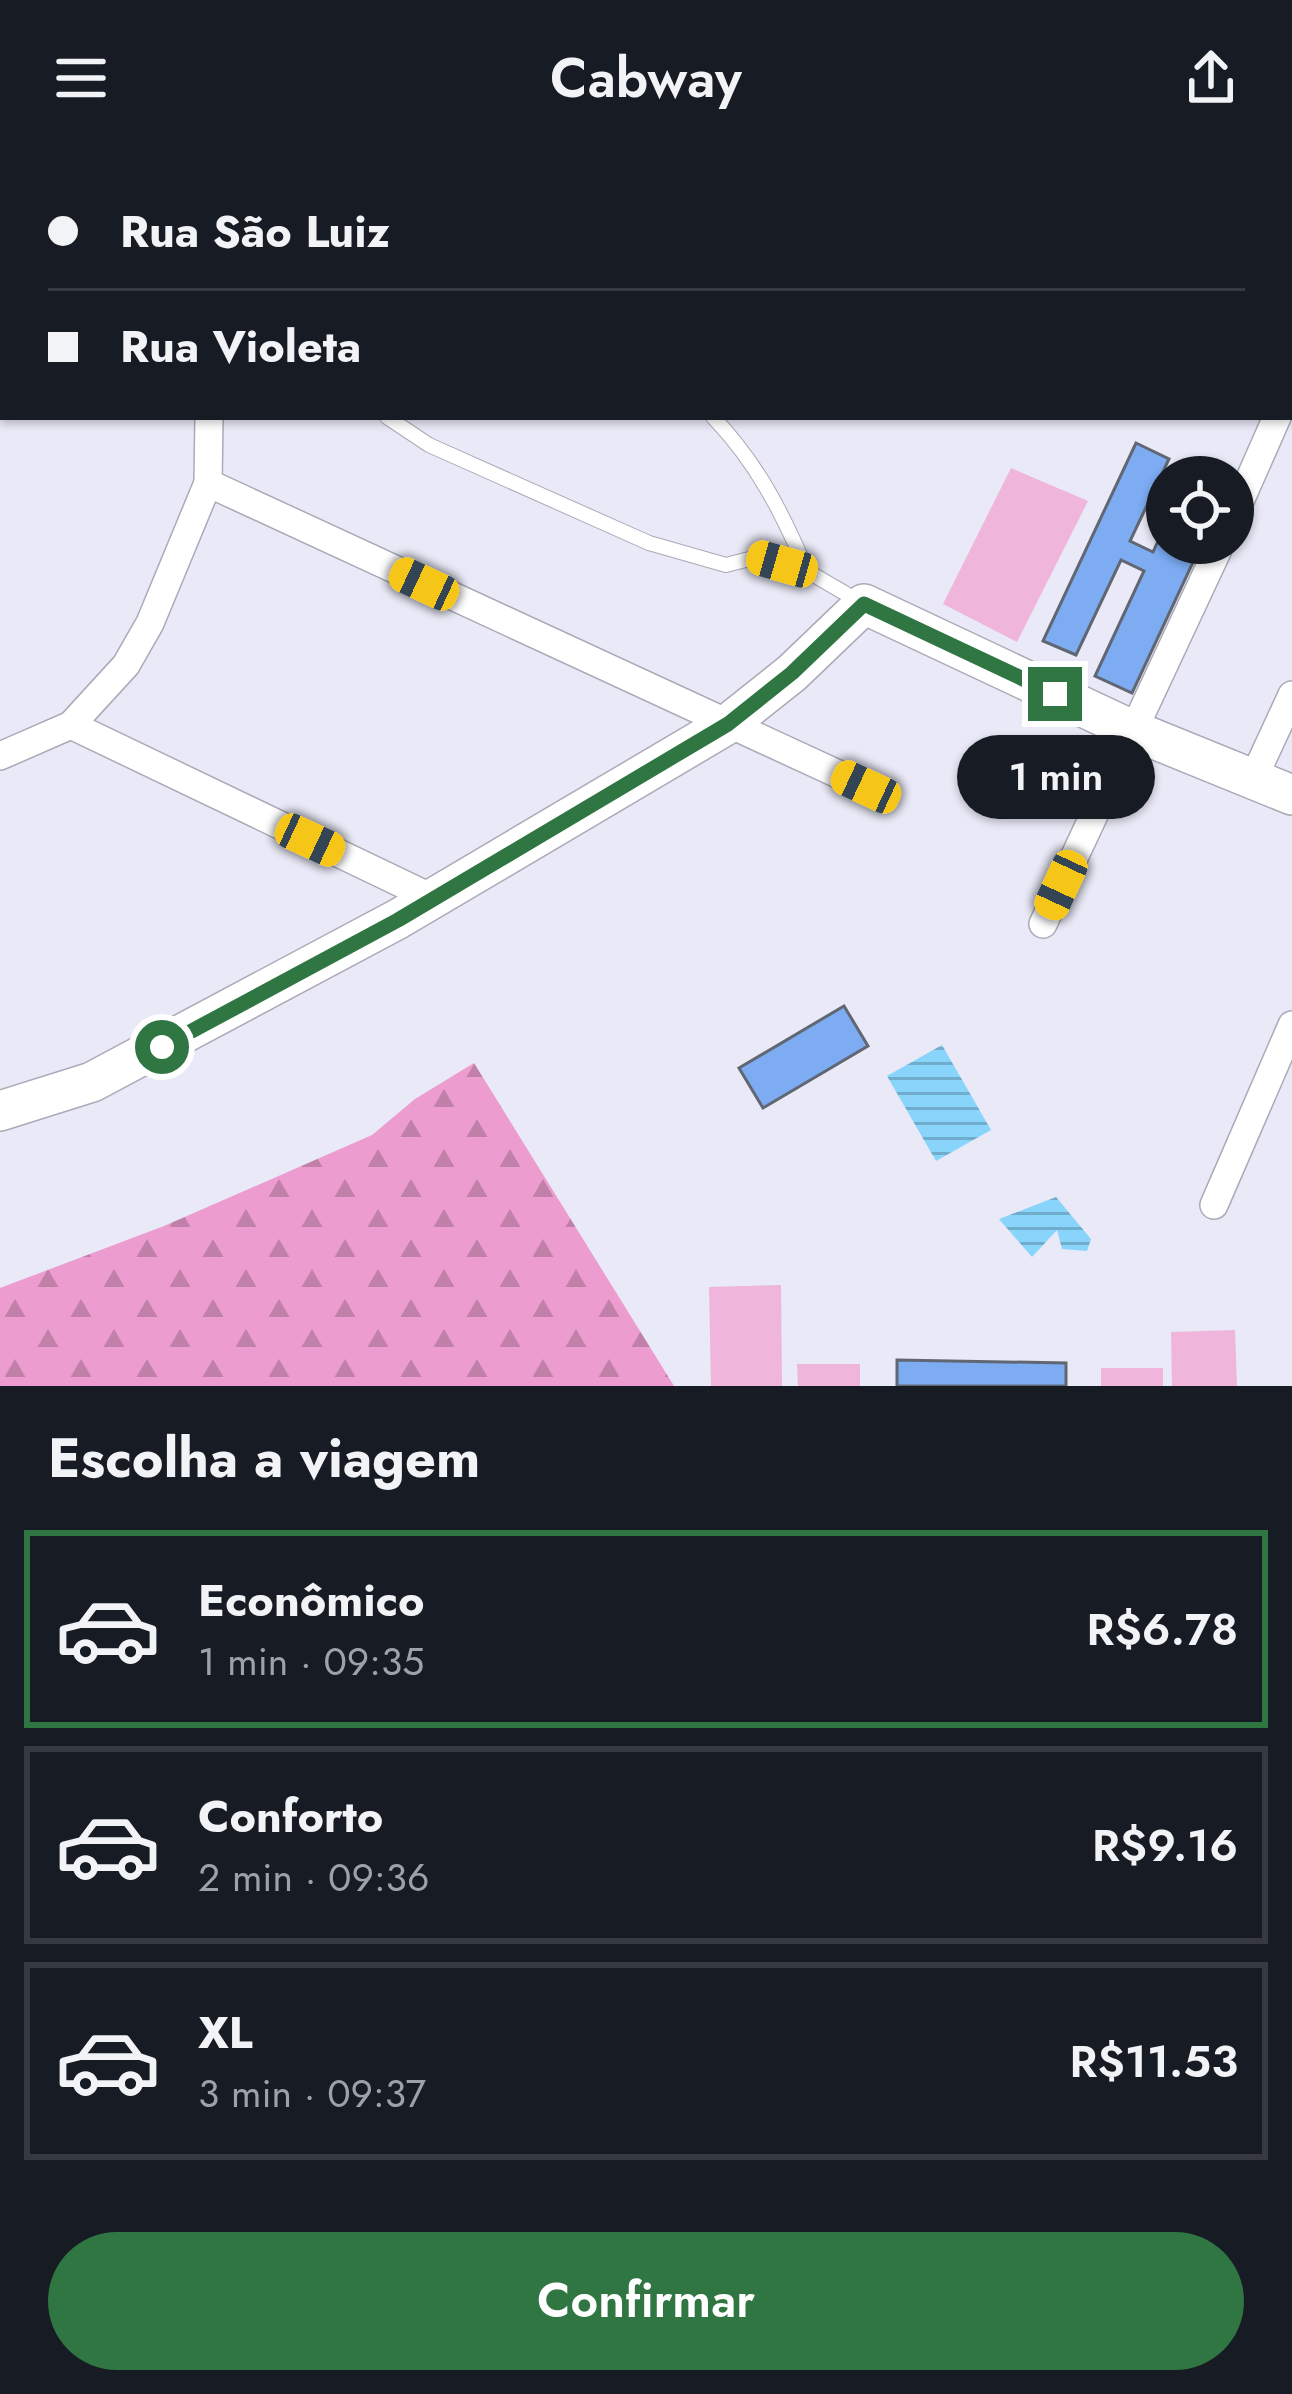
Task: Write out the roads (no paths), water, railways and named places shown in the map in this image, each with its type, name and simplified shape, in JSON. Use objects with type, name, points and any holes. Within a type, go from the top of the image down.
[{"type":"street","points":[[0,756],[71,725],[125,665],[150,623],[208,483],[208,420]]},
{"type":"street","points":[[1254,469],[1276,420]]},
{"type":"street","points":[[208,483],[866,787]]},
{"type":"street","points":[[1043,924],[1211,564]]},
{"type":"street","points":[[0,1111],[112,1072],[232,1012],[728,724],[792,673],[864,604],[1132,730],[1255,775],[1292,795]]},
{"type":"street","points":[[1255,775],[1292,695]]},
{"type":"street","points":[[71,725],[430,897]]},
{"type":"street","points":[[1214,1205],[1292,1025]]},
{"type":"lane","points":[[392,420],[429,445],[649,543],[726,565],[757,557],[807,571],[864,604]]},
{"type":"lane","points":[[716,420],[749,455],[782,512],[807,571]]},
{"type":"water","points":[[942,1045],[991,1130],[936,1161],[887,1076]]},
{"type":"water","points":[[1056,1197],[1091,1239],[1087,1251],[1062,1249],[1057,1230],[1032,1257],[999,1219]]}]
